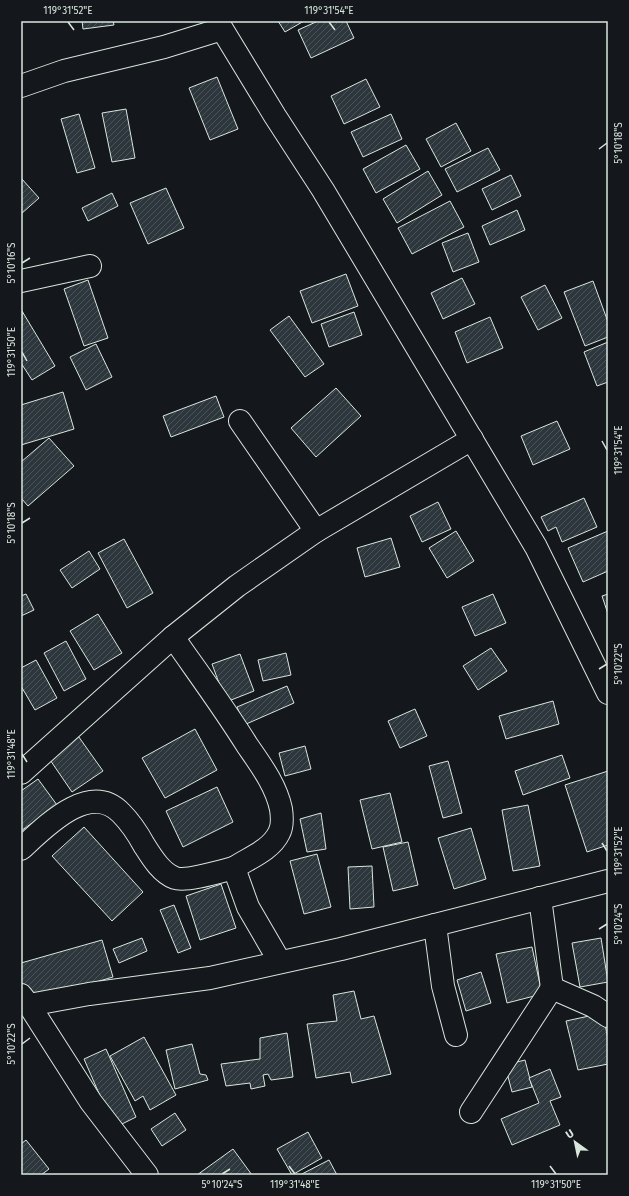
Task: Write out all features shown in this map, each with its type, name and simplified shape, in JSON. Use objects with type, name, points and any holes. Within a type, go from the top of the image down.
[{"type":"street","points":[[21,86],[64,72],[164,47],[227,25],[275,116],[323,190],[536,547],[608,693]]},
{"type":"street","points":[[21,281],[90,266]]},
{"type":"street","points":[[240,421],[316,531]]},
{"type":"street","points":[[21,773],[173,637],[237,586],[277,560],[316,531],[472,439]]},
{"type":"street","points":[[21,849],[58,816],[84,803],[104,802],[120,812],[136,831],[151,857],[164,871],[175,878],[196,877],[234,868],[267,848],[274,841],[280,832],[282,820],[281,808],[273,787],[228,713],[173,637]]},
{"type":"street","points":[[234,868],[248,907],[280,962]]},
{"type":"street","points":[[146,1175],[91,1102],[25,1000],[89,994],[210,978],[341,949],[608,881]]},
{"type":"street","points":[[471,1112],[544,1003],[552,988],[540,898]]},
{"type":"street","points":[[435,925],[443,986],[456,1034]]},
{"type":"street","points":[[552,988],[593,1006],[608,1016]]},
{"type":"building","points":[[82,21],[113,21],[114,25],[83,29]]},
{"type":"building","points":[[278,21],[304,21],[285,32]]},
{"type":"building","points":[[318,21],[346,21],[354,38],[311,58],[298,30]]},
{"type":"building","points":[[217,77],[238,129],[210,140],[189,88]]},
{"type":"building","points":[[366,79],[380,107],[344,124],[331,96]]},
{"type":"building","points":[[126,109],[135,158],[112,162],[102,113]]},
{"type":"building","points":[[79,114],[95,168],[77,173],[61,119]]},
{"type":"building","points":[[391,114],[402,139],[363,157],[351,132]]},
{"type":"building","points":[[456,123],[471,151],[441,167],[426,139]]},
{"type":"building","points":[[406,145],[420,169],[376,193],[363,169]]},
{"type":"building","points":[[488,148],[500,170],[457,192],[445,169]]},
{"type":"building","points":[[428,171],[442,195],[397,223],[383,199]]},
{"type":"building","points":[[511,175],[521,196],[492,210],[482,189]]},
{"type":"building","points":[[21,178],[39,198],[21,214]]},
{"type":"building","points":[[166,188],[184,228],[148,244],[130,203]]},
{"type":"building","points":[[112,193],[118,206],[88,221],[82,208]]},
{"type":"building","points":[[450,201],[464,227],[412,254],[398,228]]},
{"type":"building","points":[[517,210],[525,230],[490,245],[482,226]]},
{"type":"building","points":[[468,233],[479,262],[453,272],[442,243]]},
{"type":"building","points":[[346,274],[358,306],[312,323],[300,291]]},
{"type":"building","points":[[462,278],[475,304],[443,319],[431,293]]},
{"type":"building","points":[[88,280],[108,338],[84,346],[64,289]]},
{"type":"building","points":[[593,281],[608,322],[608,337],[585,346],[564,292]]},
{"type":"building","points":[[545,285],[562,318],[538,330],[521,297]]},
{"type":"building","points":[[22,311],[55,366],[32,380],[21,363]]},
{"type":"building","points":[[354,312],[362,335],[329,347],[321,324]]},
{"type":"building","points":[[289,316],[324,364],[305,377],[270,330]]},
{"type":"building","points":[[490,317],[503,348],[467,363],[455,332]]},
{"type":"building","points":[[608,342],[608,382],[597,386],[584,352]]},
{"type":"building","points":[[96,344],[112,377],[86,390],[70,357]]},
{"type":"building","points":[[336,388],[361,416],[316,457],[291,428]]},
{"type":"building","points":[[63,392],[74,429],[21,445],[21,405]]},
{"type":"building","points":[[216,396],[224,417],[171,437],[163,416]]},
{"type":"building","points":[[557,421],[570,449],[533,465],[521,436]]},
{"type":"building","points":[[49,438],[74,466],[28,506],[21,498],[21,462]]},
{"type":"building","points":[[584,498],[597,527],[562,542],[556,527],[548,531],[541,517]]},
{"type":"building","points":[[438,502],[451,529],[422,542],[410,516]]},
{"type":"building","points":[[456,531],[474,561],[447,578],[429,548]]},
{"type":"building","points":[[608,531],[608,571],[583,582],[568,548]]},
{"type":"building","points":[[391,538],[400,567],[365,577],[357,548]]},
{"type":"building","points":[[124,539],[153,593],[127,608],[98,553]]},
{"type":"building","points":[[89,551],[100,569],[72,588],[60,570]]},
{"type":"building","points":[[26,594],[34,610],[21,616],[21,596]]},
{"type":"building","points":[[493,594],[506,623],[475,636],[462,607]]},
{"type":"building","points":[[608,594],[608,614],[602,596]]},
{"type":"building","points":[[98,614],[122,653],[94,670],[70,631]]},
{"type":"building","points":[[66,641],[86,679],[64,691],[44,653]]},
{"type":"building","points":[[491,648],[507,671],[478,690],[463,666]]},
{"type":"building","points":[[286,653],[291,675],[263,681],[258,660]]},
{"type":"building","points":[[240,654],[254,691],[226,702],[212,664]]},
{"type":"building","points":[[36,660],[57,698],[35,710],[21,686],[21,668]]},
{"type":"building","points":[[287,686],[294,703],[244,725],[237,707]]},
{"type":"building","points":[[553,701],[559,724],[506,739],[499,716]]},
{"type":"building","points":[[415,709],[427,736],[400,748],[388,721]]},
{"type":"building","points":[[195,729],[217,770],[165,798],[142,758]]},
{"type":"building","points":[[76,733],[103,771],[72,792],[46,754]]},
{"type":"building","points":[[305,746],[311,769],[285,776],[279,753]]},
{"type":"building","points":[[562,755],[570,778],[523,795],[515,771]]},
{"type":"building","points":[[448,761],[462,813],[443,818],[429,766]]},
{"type":"building","points":[[608,771],[608,845],[587,852],[565,785]]},
{"type":"building","points":[[38,779],[57,805],[21,831],[21,791]]},
{"type":"building","points":[[217,787],[233,822],[183,847],[166,811]]},
{"type":"building","points":[[390,793],[402,842],[372,849],[360,800]]},
{"type":"building","points":[[528,805],[540,866],[513,871],[502,810]]},
{"type":"building","points":[[321,813],[326,849],[307,852],[300,819]]},
{"type":"building","points":[[84,827],[143,892],[112,921],[52,856]]},
{"type":"building","points":[[471,828],[486,879],[454,889],[438,838]]},
{"type":"building","points":[[408,842],[418,885],[393,891],[383,847]]},
{"type":"building","points":[[317,854],[331,907],[304,914],[290,861]]},
{"type":"building","points":[[372,866],[374,907],[350,909],[348,867]]},
{"type":"building","points":[[221,884],[236,928],[200,940],[186,896]]},
{"type":"building","points":[[174,905],[191,948],[178,953],[160,910]]},
{"type":"building","points":[[142,938],[147,951],[119,963],[113,949]]},
{"type":"building","points":[[601,938],[608,982],[580,987],[572,943]]},
{"type":"building","points":[[102,940],[113,977],[25,1003],[21,989],[21,963]]},
{"type":"building","points":[[532,947],[542,994],[507,1003],[496,954]]},
{"type":"building","points":[[481,972],[491,1003],[466,1011],[457,980]]},
{"type":"building","points":[[354,991],[361,1019],[374,1016],[391,1074],[352,1083],[350,1072],[316,1078],[307,1024],[337,1021],[333,995]]},
{"type":"building","points":[[603,1013],[608,1040],[608,1064],[578,1070],[566,1021]]},
{"type":"building","points":[[287,1033],[293,1077],[271,1080],[268,1074],[263,1075],[265,1086],[251,1089],[250,1083],[226,1086],[221,1064],[260,1059],[260,1038]]},
{"type":"building","points":[[144,1037],[176,1095],[150,1110],[143,1096],[135,1101],[110,1056]]},
{"type":"building","points":[[192,1044],[200,1074],[206,1075],[208,1080],[175,1089],[166,1050]]},
{"type":"building","points":[[106,1049],[136,1117],[114,1128],[84,1059]]},
{"type":"building","points":[[525,1060],[532,1087],[512,1092],[505,1065]]},
{"type":"building","points":[[550,1069],[561,1097],[550,1101],[560,1125],[512,1145],[501,1119],[539,1103],[529,1078]]},
{"type":"building","points":[[175,1113],[186,1130],[162,1146],[151,1129]]},
{"type":"building","points":[[308,1132],[322,1158],[292,1175],[277,1149]]},
{"type":"building","points":[[26,1140],[49,1169],[41,1175],[21,1175],[21,1144]]},
{"type":"building","points":[[233,1149],[252,1175],[197,1175]]},
{"type":"building","points":[[329,1160],[337,1175],[300,1175]]}]
